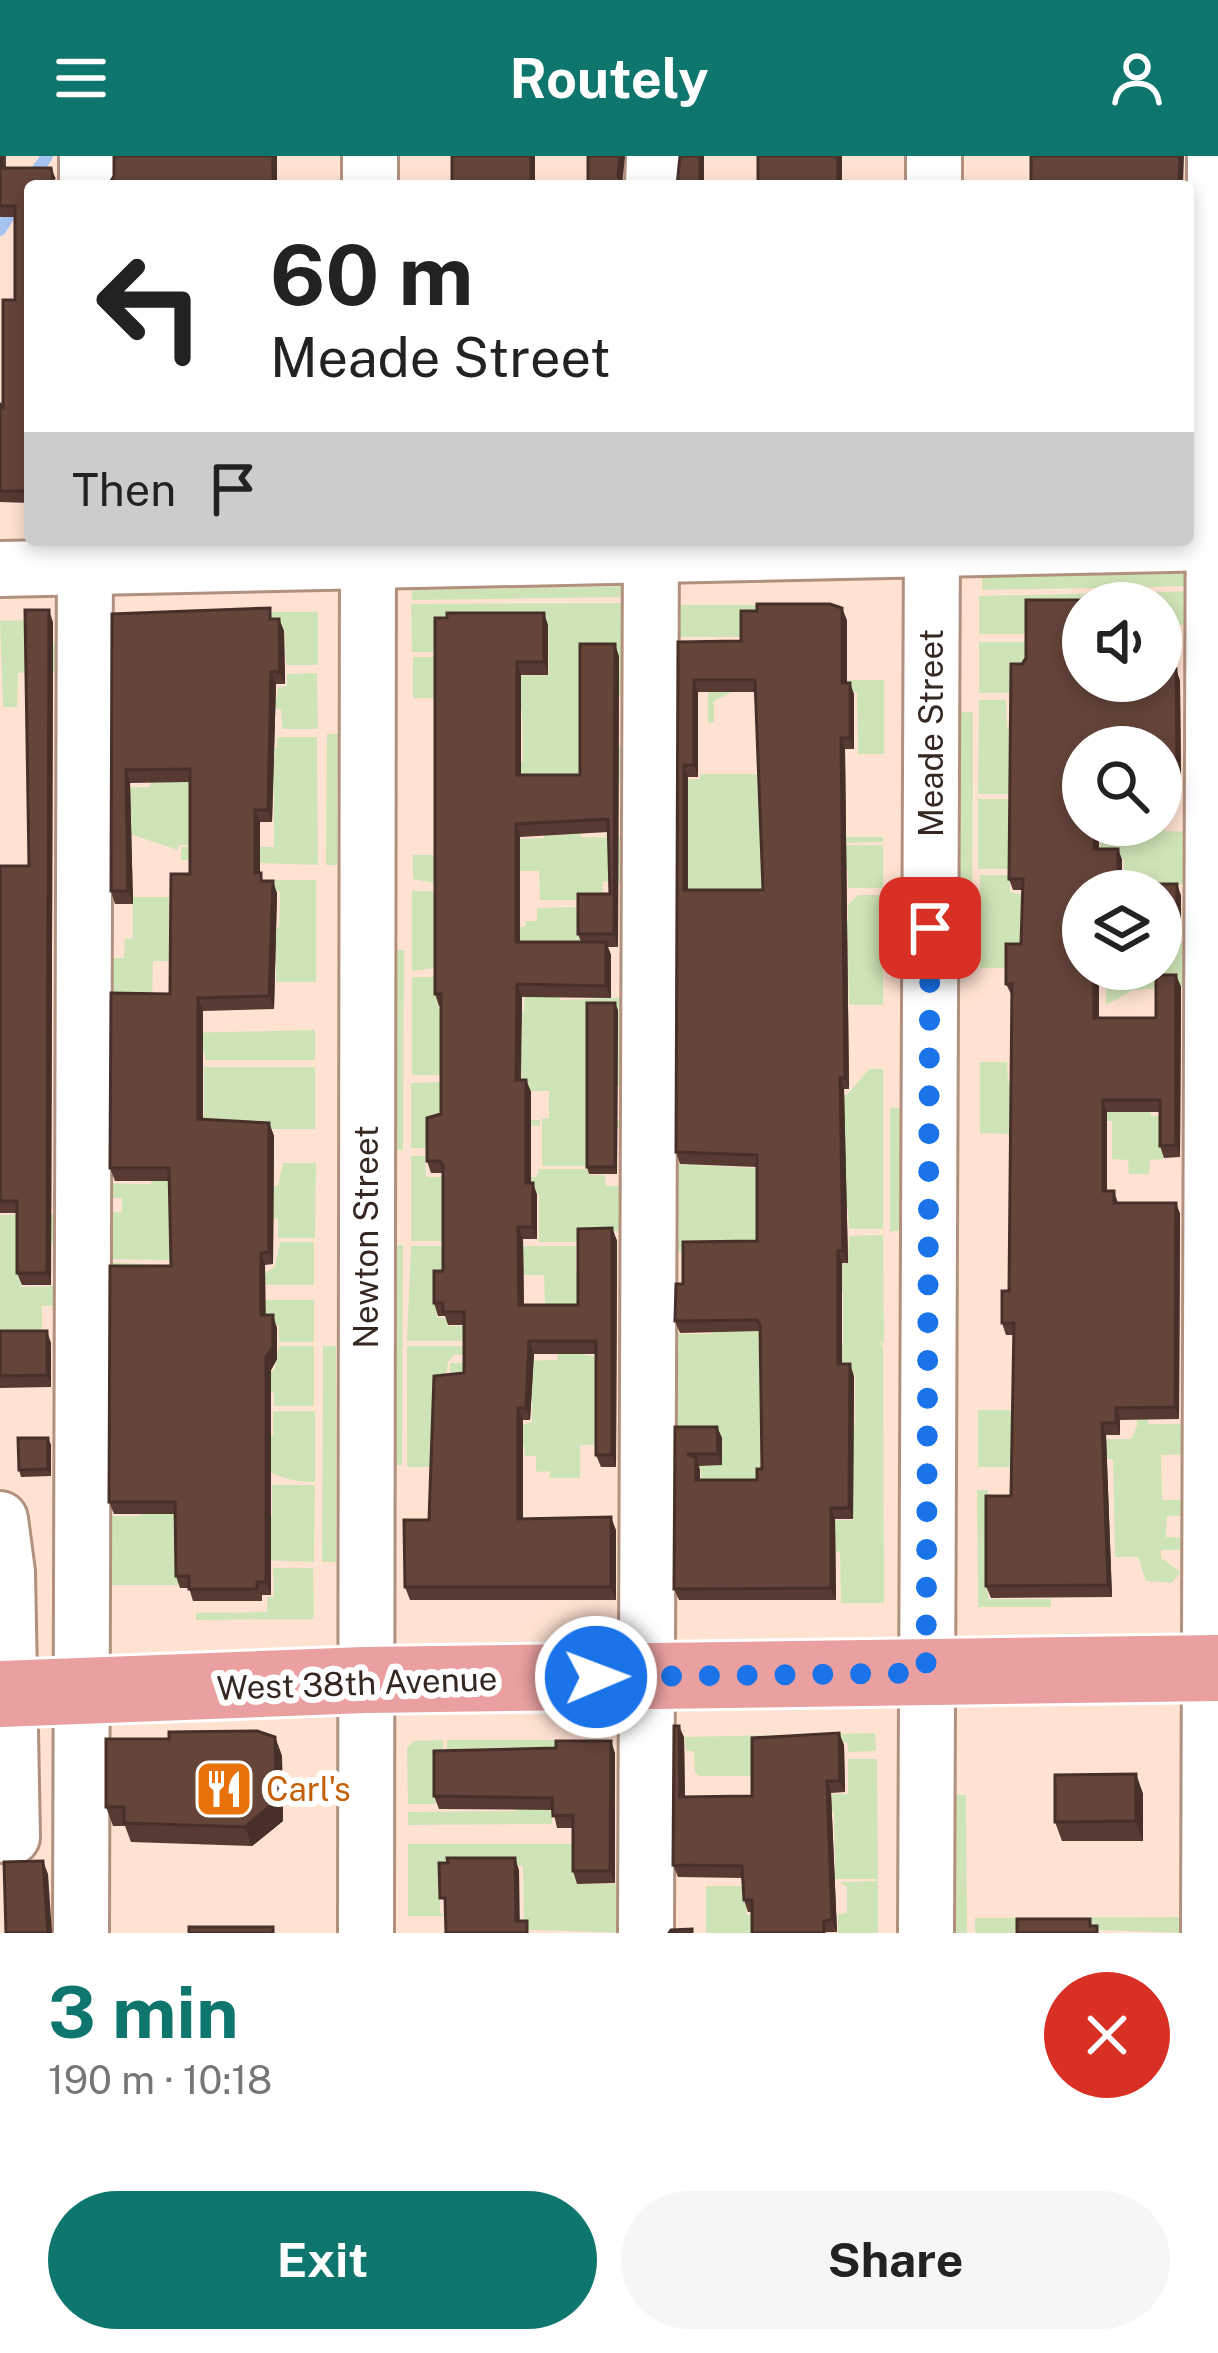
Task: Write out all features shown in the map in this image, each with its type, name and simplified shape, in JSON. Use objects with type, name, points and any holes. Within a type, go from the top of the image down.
[{"type":"main road","name":"West 38th Avenue","points":[[5,1694],[364,1680],[1213,1668]]},
{"type":"street","points":[[1209,1933],[1215,156]]},
{"type":"street","points":[[0,569],[85,554],[792,546]]},
{"type":"street","name":"Meade Street","points":[[926,1933],[932,546]]},
{"type":"street","points":[[646,1933],[651,548]]},
{"type":"street","name":"Newton Street","points":[[366,1933],[368,550]]},
{"type":"street","points":[[81,1933],[85,554]]},
{"type":"street","points":[[0,1519],[31,1571],[5,1694],[12,1837]]},
{"type":"green space","points":[[1201,573],[1201,586],[1062,582],[1062,589],[982,590],[982,577]]},
{"type":"green space","points":[[633,586],[633,597],[412,600],[412,590]]},
{"type":"green space","points":[[1182,591],[1201,591],[1201,625],[1182,625]]},
{"type":"green space","points":[[1062,594],[1062,615],[1029,634],[979,634],[979,596]]},
{"type":"green space","points":[[639,603],[628,695],[583,695],[582,746],[635,746],[635,782],[581,783],[581,837],[635,838],[635,882],[603,882],[602,900],[540,900],[539,871],[451,871],[439,884],[413,879],[413,855],[516,855],[517,839],[544,838],[544,786],[469,763],[523,762],[522,710],[471,709],[448,698],[413,698],[413,657],[438,657],[452,677],[549,675],[548,624],[451,624],[439,652],[412,652],[411,604]]},
{"type":"green space","points":[[663,605],[785,605],[744,637],[663,637]]},
{"type":"green space","points":[[263,612],[318,612],[318,665],[286,665],[285,630],[263,619]]},
{"type":"green space","points":[[27,620],[28,643],[60,642],[59,672],[18,673],[17,707],[3,707],[0,621]]},
{"type":"green space","points":[[979,642],[1029,642],[1029,656],[1014,693],[979,693]]},
{"type":"green space","points":[[317,673],[318,729],[282,729],[281,709],[266,708],[267,748],[277,748],[277,737],[317,737],[318,865],[181,860],[181,847],[274,847],[274,792],[198,792],[193,845],[179,845],[178,850],[133,835],[94,835],[94,788],[150,787],[150,740],[103,740],[103,733],[148,728],[230,703],[277,698],[278,687],[287,686],[287,674]]},
{"type":"green space","points":[[708,680],[884,680],[884,754],[858,754],[857,692],[732,692],[714,701],[714,723],[708,723]]},
{"type":"green space","points":[[979,700],[1006,700],[1007,727],[1062,727],[1062,734],[1025,742],[1011,794],[978,794]]},
{"type":"green space","points":[[959,712],[973,712],[972,970],[957,970]]},
{"type":"green space","points":[[327,734],[338,734],[337,865],[326,865]]},
{"type":"green space","points":[[700,774],[759,774],[759,828],[765,829],[766,837],[883,837],[883,842],[763,845],[883,845],[883,888],[848,888],[848,870],[838,869],[765,916],[713,900],[671,900],[664,779],[700,779]]},
{"type":"green space","points":[[978,799],[1027,799],[1062,815],[1062,837],[1025,837],[1011,869],[978,869]]},
{"type":"green space","points":[[1182,832],[1197,832],[1197,884],[1182,884],[1182,870],[1124,870],[1124,859],[1100,859],[1100,846],[1182,846]]},
{"type":"green space","points":[[980,875],[1010,875],[1010,892],[1062,903],[1062,924],[1008,968],[980,968]]},
{"type":"green space","points":[[268,880],[316,880],[316,982],[276,982],[276,963],[264,961],[153,961],[152,1004],[95,1004],[95,958],[124,958],[125,939],[133,938],[133,897],[169,897],[169,939],[265,940],[266,929],[279,928],[280,891],[268,890]]},
{"type":"green space","points":[[412,891],[440,891],[452,927],[525,927],[526,921],[537,921],[537,908],[580,907],[580,949],[412,971]]},
{"type":"green space","points":[[858,895],[883,895],[883,1005],[849,1005],[848,952],[770,952],[848,919],[848,905]]},
{"type":"green space","points":[[1184,936],[1198,936],[1198,986],[1182,987]]},
{"type":"green space","points":[[392,950],[404,950],[403,1150],[391,1150]]},
{"type":"green space","points":[[560,956],[560,1000],[634,997],[634,1086],[592,1086],[592,1120],[625,1120],[625,1128],[589,1128],[588,1166],[542,1166],[542,1119],[549,1118],[549,1091],[522,1091],[521,1058],[470,1057],[470,1012],[524,1012],[525,996]]},
{"type":"green space","points":[[412,977],[438,977],[439,1010],[448,1011],[444,1075],[412,1075]]},
{"type":"green space","points":[[1106,990],[1133,990],[1106,1005]]},
{"type":"green space","points":[[315,1030],[315,1060],[205,1060],[205,1052],[155,1052],[140,1034]]},
{"type":"green space","points":[[980,1062],[1007,1062],[1008,1081],[1116,1081],[1150,1074],[1151,1116],[1163,1116],[1164,1159],[1150,1160],[1149,1174],[1129,1174],[1128,1160],[1112,1159],[1112,1121],[1093,1121],[1093,1114],[1011,1114],[1010,1134],[980,1133]]},
{"type":"green space","points":[[204,1067],[315,1067],[315,1129],[204,1129]]},
{"type":"green space","points":[[869,1069],[883,1069],[883,1229],[849,1229],[848,1208],[759,1208],[761,1264],[848,1263],[849,1236],[883,1235],[884,1343],[878,1344],[883,1345],[884,1603],[841,1603],[840,1552],[765,1552],[765,1520],[853,1520],[853,1481],[845,1480],[844,1469],[766,1470],[760,1491],[742,1492],[743,1517],[763,1517],[763,1553],[692,1549],[692,1510],[701,1509],[701,1468],[661,1468],[692,1466],[693,1436],[659,1435],[659,1340],[667,1334],[712,1334],[713,1293],[743,1292],[743,1251],[668,1251],[668,1164],[844,1172],[845,1121],[779,1121],[779,1095],[847,1095]],"holes":[[[784,1291],[843,1292],[843,1344],[784,1345],[784,1376],[855,1374],[855,1426],[763,1423],[763,1378],[782,1377],[782,1338],[760,1337],[759,1296]]]},
{"type":"green space","points":[[444,1082],[518,1120],[540,1120],[540,1126],[443,1126],[429,1148],[411,1148],[411,1083]]},
{"type":"green space","points":[[890,1108],[904,1108],[904,1231],[890,1231]]},
{"type":"green space","points":[[411,1156],[425,1156],[426,1177],[537,1177],[538,1169],[588,1169],[589,1175],[605,1175],[606,1186],[629,1186],[629,1231],[609,1231],[582,1242],[539,1242],[539,1194],[515,1194],[442,1216],[442,1241],[411,1241]]},
{"type":"green space","points":[[283,1163],[316,1163],[315,1238],[278,1238],[278,1219],[265,1218],[173,1260],[92,1259],[92,1213],[122,1212],[122,1198],[95,1198],[95,1183],[150,1184],[156,1177],[278,1186]]},
{"type":"green space","points":[[56,1214],[57,1243],[20,1245],[21,1287],[60,1286],[60,1306],[42,1306],[42,1337],[0,1338],[0,1215]]},
{"type":"green space","points":[[280,1242],[314,1242],[314,1285],[133,1285],[133,1278],[93,1277],[93,1262],[267,1272],[275,1266]]},
{"type":"green space","points":[[390,1245],[403,1245],[402,1465],[389,1465]]},
{"type":"green space","points":[[411,1246],[576,1246],[576,1272],[585,1273],[581,1305],[545,1305],[544,1275],[446,1275],[437,1283],[437,1317],[447,1318],[447,1326],[467,1326],[467,1341],[407,1341]]},
{"type":"green space","points":[[131,1300],[314,1300],[314,1342],[279,1342],[279,1326]]},
{"type":"green space","points":[[279,1346],[314,1346],[314,1406],[274,1406],[274,1393],[265,1392],[265,1371],[274,1371]]},
{"type":"green space","points":[[323,1346],[336,1346],[336,1562],[322,1562]]},
{"type":"green space","points":[[407,1346],[468,1346],[468,1355],[454,1355],[448,1362],[432,1467],[407,1467]]},
{"type":"green space","points":[[558,1350],[598,1357],[615,1445],[580,1445],[580,1478],[550,1478],[549,1471],[536,1472],[536,1456],[525,1456],[524,1446],[453,1446],[532,1422],[532,1394],[450,1383],[450,1363],[557,1360]]},
{"type":"green space","points":[[1136,1362],[1147,1362],[1148,1424],[1193,1424],[1194,1454],[1161,1455],[1162,1500],[1188,1500],[1189,1515],[1167,1516],[1166,1537],[1186,1538],[1186,1550],[1161,1550],[1161,1558],[1181,1572],[1172,1583],[1146,1581],[1138,1557],[1115,1557],[1113,1459],[1019,1459],[1019,1440],[1131,1439],[1137,1426]]},
{"type":"green space","points":[[102,1384],[188,1384],[265,1436],[273,1436],[273,1411],[315,1411],[315,1482],[288,1479],[159,1439],[102,1432]]},
{"type":"green space","points":[[978,1410],[1015,1410],[1011,1467],[978,1467]]},
{"type":"green space","points":[[272,1485],[315,1485],[314,1562],[179,1557],[179,1585],[107,1585],[107,1516],[140,1516],[141,1496],[272,1517]]},
{"type":"green space","points":[[977,1490],[988,1490],[988,1599],[1051,1599],[1051,1607],[978,1607]]},
{"type":"green space","points":[[273,1568],[313,1568],[314,1619],[196,1620],[196,1613],[267,1612],[267,1597],[274,1597]]},
{"type":"green space","points":[[875,1733],[876,1751],[848,1752],[847,1742],[772,1744],[754,1776],[700,1776],[695,1773],[694,1751],[686,1751],[685,1737]]},
{"type":"green space","points":[[443,1740],[443,1760],[436,1761],[436,1804],[408,1804],[407,1747],[415,1741]]},
{"type":"green space","points":[[447,1740],[603,1740],[603,1750],[552,1764],[552,1824],[408,1825],[408,1812],[516,1811],[516,1758],[447,1758]]},
{"type":"green space","points":[[848,1759],[877,1759],[878,1879],[810,1879],[816,1870],[835,1869],[834,1812],[816,1812],[777,1795],[848,1794]]},
{"type":"green space","points":[[954,1795],[966,1795],[967,1933],[955,1933]]},
{"type":"green space","points":[[408,1844],[576,1844],[576,1884],[629,1884],[629,1933],[507,1929],[507,1920],[524,1919],[523,1866],[447,1866],[440,1873],[440,1913],[449,1916],[408,1916]]},
{"type":"green space","points":[[878,1881],[878,1933],[838,1933],[838,1914],[847,1913],[847,1887],[839,1882]]},
{"type":"green space","points":[[706,1886],[753,1886],[746,1915],[754,1915],[753,1933],[706,1933]]},
{"type":"green space","points":[[1184,1917],[1184,1933],[1016,1927],[1015,1933],[975,1933],[975,1918]]},
{"type":"building","points":[[0,156],[2,168],[51,168],[53,180],[24,180],[24,491],[0,491],[3,300],[15,300],[15,206],[0,206]]},
{"type":"building","points":[[114,156],[273,156],[273,180],[112,180]]},
{"type":"building","points":[[452,156],[531,156],[531,180],[452,180]]},
{"type":"building","points":[[588,156],[620,156],[620,180],[588,180]]},
{"type":"building","points":[[680,156],[700,156],[700,180],[678,180]]},
{"type":"building","points":[[758,156],[838,156],[838,180],[758,180]]},
{"type":"building","points":[[1031,156],[1180,156],[1179,180],[1031,180]]},
{"type":"building","points":[[1026,600],[1062,600],[1062,702],[1176,702],[1177,726],[1062,726],[1062,846],[1118,849],[1118,870],[1062,870],[1062,990],[1094,990],[1094,1018],[1156,1018],[1156,990],[1176,990],[1176,1145],[1160,1146],[1160,1100],[1103,1100],[1103,1191],[1114,1191],[1114,1203],[1176,1203],[1175,1407],[1116,1408],[1116,1423],[1102,1423],[1108,1585],[986,1586],[986,1496],[1011,1496],[1014,1323],[1002,1323],[1002,1291],[1009,1291],[1012,984],[1006,984],[1006,944],[1021,944],[1023,879],[1009,879],[1011,664],[1022,664],[1026,658]]},
{"type":"building","points":[[757,604],[842,608],[842,683],[850,683],[850,738],[841,738],[845,1078],[840,1078],[843,1251],[838,1251],[838,1364],[850,1364],[849,1508],[831,1508],[831,1588],[674,1589],[675,1427],[717,1427],[718,1454],[687,1454],[696,1458],[696,1480],[757,1480],[757,1469],[762,1469],[760,1325],[757,1320],[675,1321],[676,1284],[683,1284],[683,1242],[757,1241],[757,1155],[676,1152],[678,642],[741,641],[741,611],[757,611]],"holes":[[[694,680],[755,680],[763,890],[684,890],[684,765],[694,765]]]},
{"type":"building","points":[[270,608],[270,619],[279,619],[280,672],[271,672],[268,810],[255,810],[255,873],[261,873],[261,881],[273,881],[269,996],[198,998],[198,1119],[269,1123],[269,1252],[261,1253],[261,1315],[273,1315],[273,1347],[266,1357],[266,1582],[257,1582],[257,1589],[189,1589],[189,1576],[176,1576],[175,1502],[109,1502],[110,1266],[171,1266],[169,1168],[110,1168],[111,993],[170,994],[171,874],[190,874],[190,769],[126,770],[128,891],[111,891],[112,614]]},
{"type":"building","points":[[25,610],[49,610],[47,1273],[17,1273],[17,1201],[0,1201],[0,866],[29,866]]},
{"type":"building","points":[[447,613],[544,613],[544,662],[517,662],[517,775],[580,775],[580,644],[615,644],[614,934],[578,934],[578,894],[610,894],[608,819],[516,824],[516,942],[606,942],[606,986],[517,984],[516,1080],[526,1080],[526,1183],[533,1183],[533,1227],[518,1227],[519,1305],[578,1305],[578,1229],[612,1228],[612,1455],[596,1455],[596,1341],[529,1341],[526,1408],[518,1408],[518,1519],[611,1517],[611,1587],[405,1587],[404,1520],[429,1520],[434,1376],[464,1373],[464,1312],[443,1312],[443,1303],[434,1303],[434,1271],[443,1271],[443,1166],[440,1161],[427,1161],[427,1118],[441,1114],[441,994],[435,994],[435,618],[447,618]]},
{"type":"building","points":[[587,1003],[615,1003],[615,1167],[587,1167]]},
{"type":"building","points":[[0,1331],[47,1331],[47,1375],[0,1376]]},
{"type":"building","points":[[18,1438],[48,1438],[48,1469],[19,1470]]},
{"type":"building","points":[[674,1726],[679,1726],[680,1797],[752,1796],[752,1738],[839,1733],[840,1781],[827,1781],[832,1920],[824,1921],[824,1933],[752,1933],[752,1900],[744,1900],[742,1866],[673,1865]]},
{"type":"building","points":[[257,1731],[275,1737],[276,1801],[245,1827],[124,1823],[124,1807],[106,1807],[106,1739],[169,1739],[169,1732]]},
{"type":"building","points":[[556,1741],[611,1741],[610,1871],[573,1871],[573,1815],[553,1816],[552,1798],[434,1796],[434,1751],[556,1748]]},
{"type":"building","points":[[1136,1774],[1136,1821],[1055,1822],[1055,1775]]},
{"type":"building","points":[[447,1858],[515,1858],[516,1921],[527,1921],[527,1933],[446,1933],[439,1863],[448,1863]]},
{"type":"building","points":[[43,1861],[48,1933],[6,1933],[4,1862]]},
{"type":"building","points":[[1017,1919],[1090,1919],[1097,1933],[1017,1933]]},
{"type":"building","points":[[189,1927],[273,1927],[273,1933],[189,1933]]},
{"type":"waterway","points":[[32,178],[47,156]]},
{"type":"waterway","points":[[0,230],[15,206]]},
{"type":"place","name":"Carl's","points":[[224,1789]]},
{"type":"route","points":[[596,1677],[926,1673],[930,928]]}]
